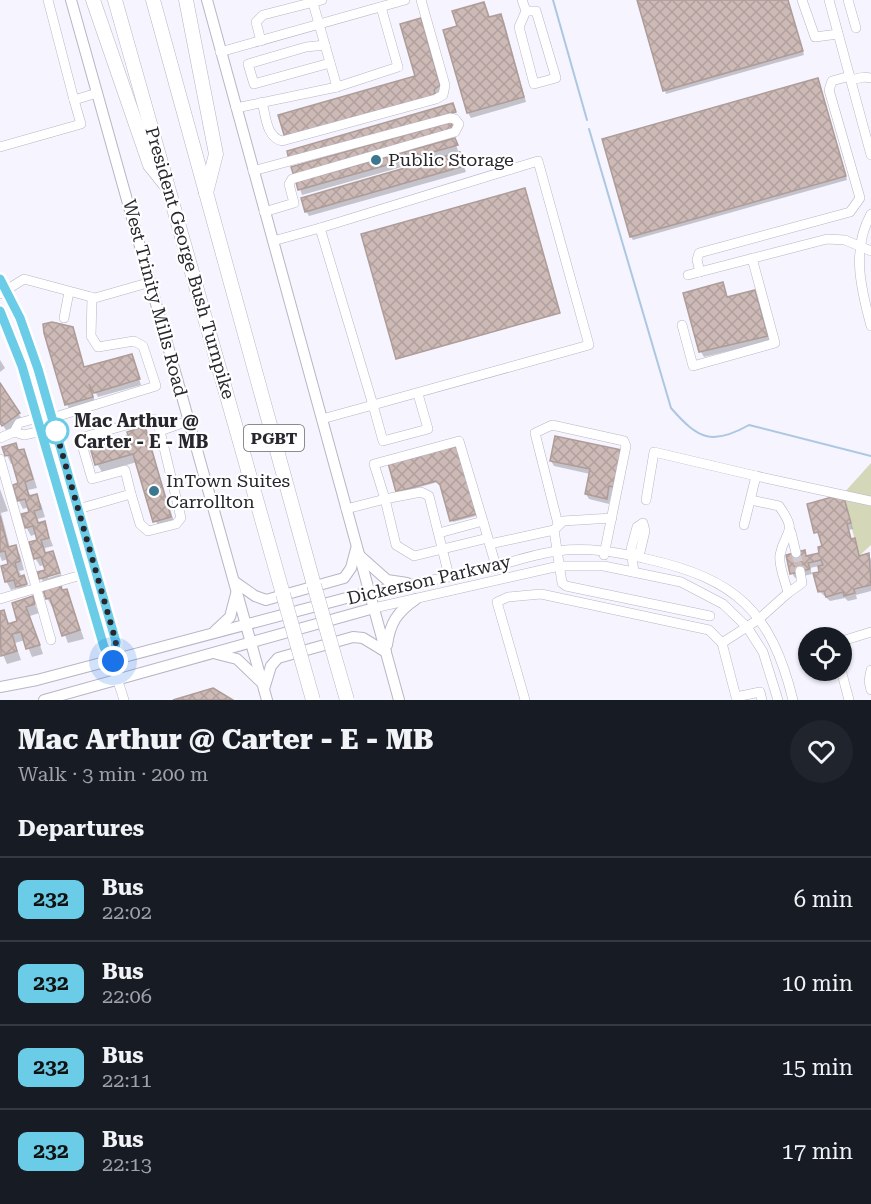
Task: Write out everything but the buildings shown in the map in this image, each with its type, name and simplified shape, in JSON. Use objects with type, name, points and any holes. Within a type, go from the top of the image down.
[{"type":"highway","points":[[93,0],[150,165],[170,189]]},
{"type":"highway","name":"President George Bush Turnpike","points":[[115,0],[313,700]]},
{"type":"highway","name":"President George Bush Turnpike","points":[[153,0],[347,700]]},
{"type":"highway","points":[[186,0],[216,153],[206,195]]},
{"type":"main road","name":"West Trinity Mills Road","points":[[71,0],[264,691]]},
{"type":"main road","points":[[207,0],[399,700]]},
{"type":"main road","points":[[210,634],[230,617],[236,586],[266,600],[344,578],[358,551]]},
{"type":"main road","points":[[358,551],[387,580],[407,584]]},
{"type":"main road","name":"Dickerson Parkway","points":[[0,687],[113,661],[369,592]]},
{"type":"main road","points":[[386,651],[389,629],[396,615],[416,599]]},
{"type":"main road","name":"Dickerson Parkway","points":[[44,700],[374,608]]},
{"type":"main road","points":[[264,691],[271,666],[278,658],[353,637],[363,638],[386,651]]},
{"type":"main road","points":[[214,653],[237,659],[264,691]]},
{"type":"street","points":[[0,147],[81,124],[48,0]]},
{"type":"street","points":[[220,52],[383,4],[405,0]]},
{"type":"street","points":[[262,102],[269,131],[276,140],[282,141],[436,99],[443,94],[445,85],[421,0]]},
{"type":"street","points":[[522,0],[526,11],[519,27],[534,84],[556,78],[536,11],[526,11]]},
{"type":"street","points":[[802,0],[815,37],[838,34]]},
{"type":"street","points":[[842,0],[829,2],[871,155]]},
{"type":"street","points":[[848,0],[856,28]]},
{"type":"street","points":[[261,41],[257,19],[317,1],[319,24],[337,87]]},
{"type":"street","points":[[236,108],[337,87],[398,67],[383,4]]},
{"type":"street","points":[[325,45],[306,47],[248,64],[254,84],[330,63]]},
{"type":"street","points":[[700,272],[697,260],[699,253],[850,212],[860,198],[829,90],[832,81],[871,78]]},
{"type":"street","points":[[75,99],[97,93]]},
{"type":"street","points":[[253,171],[450,118],[455,119],[459,124],[455,132],[292,179],[289,184],[294,203],[264,212]]},
{"type":"street","points":[[273,241],[538,161],[589,345],[322,419]]},
{"type":"street","points":[[871,214],[859,244],[861,288],[871,326]]},
{"type":"street","points":[[797,226],[803,245]]},
{"type":"street","points":[[320,228],[383,441],[428,429],[418,394]]},
{"type":"street","points":[[688,275],[827,239],[859,244],[871,251]]},
{"type":"street","points":[[682,325],[693,366],[775,343],[752,258]]},
{"type":"street","points":[[0,279],[3,292],[27,335],[53,420],[116,642],[113,661]]},
{"type":"street","points":[[3,292],[24,279],[92,297],[151,282]]},
{"type":"street","points":[[64,318],[69,292]]},
{"type":"street","points":[[1,437],[14,432],[24,435],[41,431],[53,420],[156,386],[142,346],[134,341],[98,347],[91,336],[92,297]]},
{"type":"street","points":[[0,310],[22,366],[81,575],[104,647],[113,661],[124,700]]},
{"type":"street","points":[[14,432],[19,423],[38,418],[53,420]]},
{"type":"street","points":[[148,419],[157,420],[181,518],[176,524],[148,531],[140,524],[131,494],[125,470],[92,479],[81,438],[148,419]]},
{"type":"street","points":[[160,431],[188,421]]},
{"type":"street","points":[[604,566],[626,446],[624,441],[552,424],[535,434],[556,527],[562,583],[566,586],[710,616]]},
{"type":"street","points":[[496,566],[489,541],[459,441],[374,464],[396,545],[414,556],[443,549],[489,541],[556,527],[563,521],[612,518]]},
{"type":"street","points":[[646,500],[654,452],[871,501]]},
{"type":"street","points":[[0,459],[51,640]]},
{"type":"street","points":[[744,525],[756,476]]},
{"type":"street","points":[[346,509],[421,492],[429,496],[449,576]]},
{"type":"street","points":[[78,509],[131,494]]},
{"type":"street","points":[[751,500],[779,506],[788,519],[796,553]]},
{"type":"street","points":[[439,533],[483,521]]},
{"type":"street","points":[[788,593],[780,556],[791,531]]},
{"type":"street","name":"Dickerson Parkway","points":[[369,592],[558,551],[605,551],[634,556],[705,576],[742,599],[759,619],[779,653],[793,700]]},
{"type":"street","points":[[634,556],[634,572]]},
{"type":"street","name":"Dickerson Parkway","points":[[374,608],[559,566],[604,566],[681,582],[723,604],[747,627],[763,652],[778,700]]},
{"type":"street","points":[[722,644],[759,619],[802,582],[800,571]]},
{"type":"street","points":[[0,599],[81,575]]},
{"type":"street","points":[[525,700],[497,602],[508,597],[541,594],[709,630],[722,644],[736,697],[760,692],[762,700]]},
{"type":"street","points":[[619,612],[622,598]]},
{"type":"street","points":[[852,638],[871,632]]},
{"type":"street","points":[[871,670],[868,681],[871,690]]},
{"type":"street","points":[[844,681],[849,700]]},
{"type":"green space","points":[[871,463],[871,545],[859,556],[843,494]]},
{"type":"waterway","points":[[553,0],[587,120]]},
{"type":"waterway","points":[[589,129],[671,408],[689,427],[706,436],[725,436],[749,425],[871,456]]},
{"type":"tunnel","points":[[796,553],[800,571]]},
{"type":"bus line","name":"232","points":[[0,279],[27,335],[45,391],[116,642],[113,661],[104,647],[81,575],[22,366],[0,311]]},
{"type":"place","name":"Public Storage","points":[[376,160]]},
{"type":"place","name":"Mac Arthur @ Carter - E - MB","points":[[56,431]]},
{"type":"place","name":"InTown Suites Carrollton","points":[[154,491]]},
{"type":"route","points":[[56,431],[55,428],[116,642],[113,661]]}]
